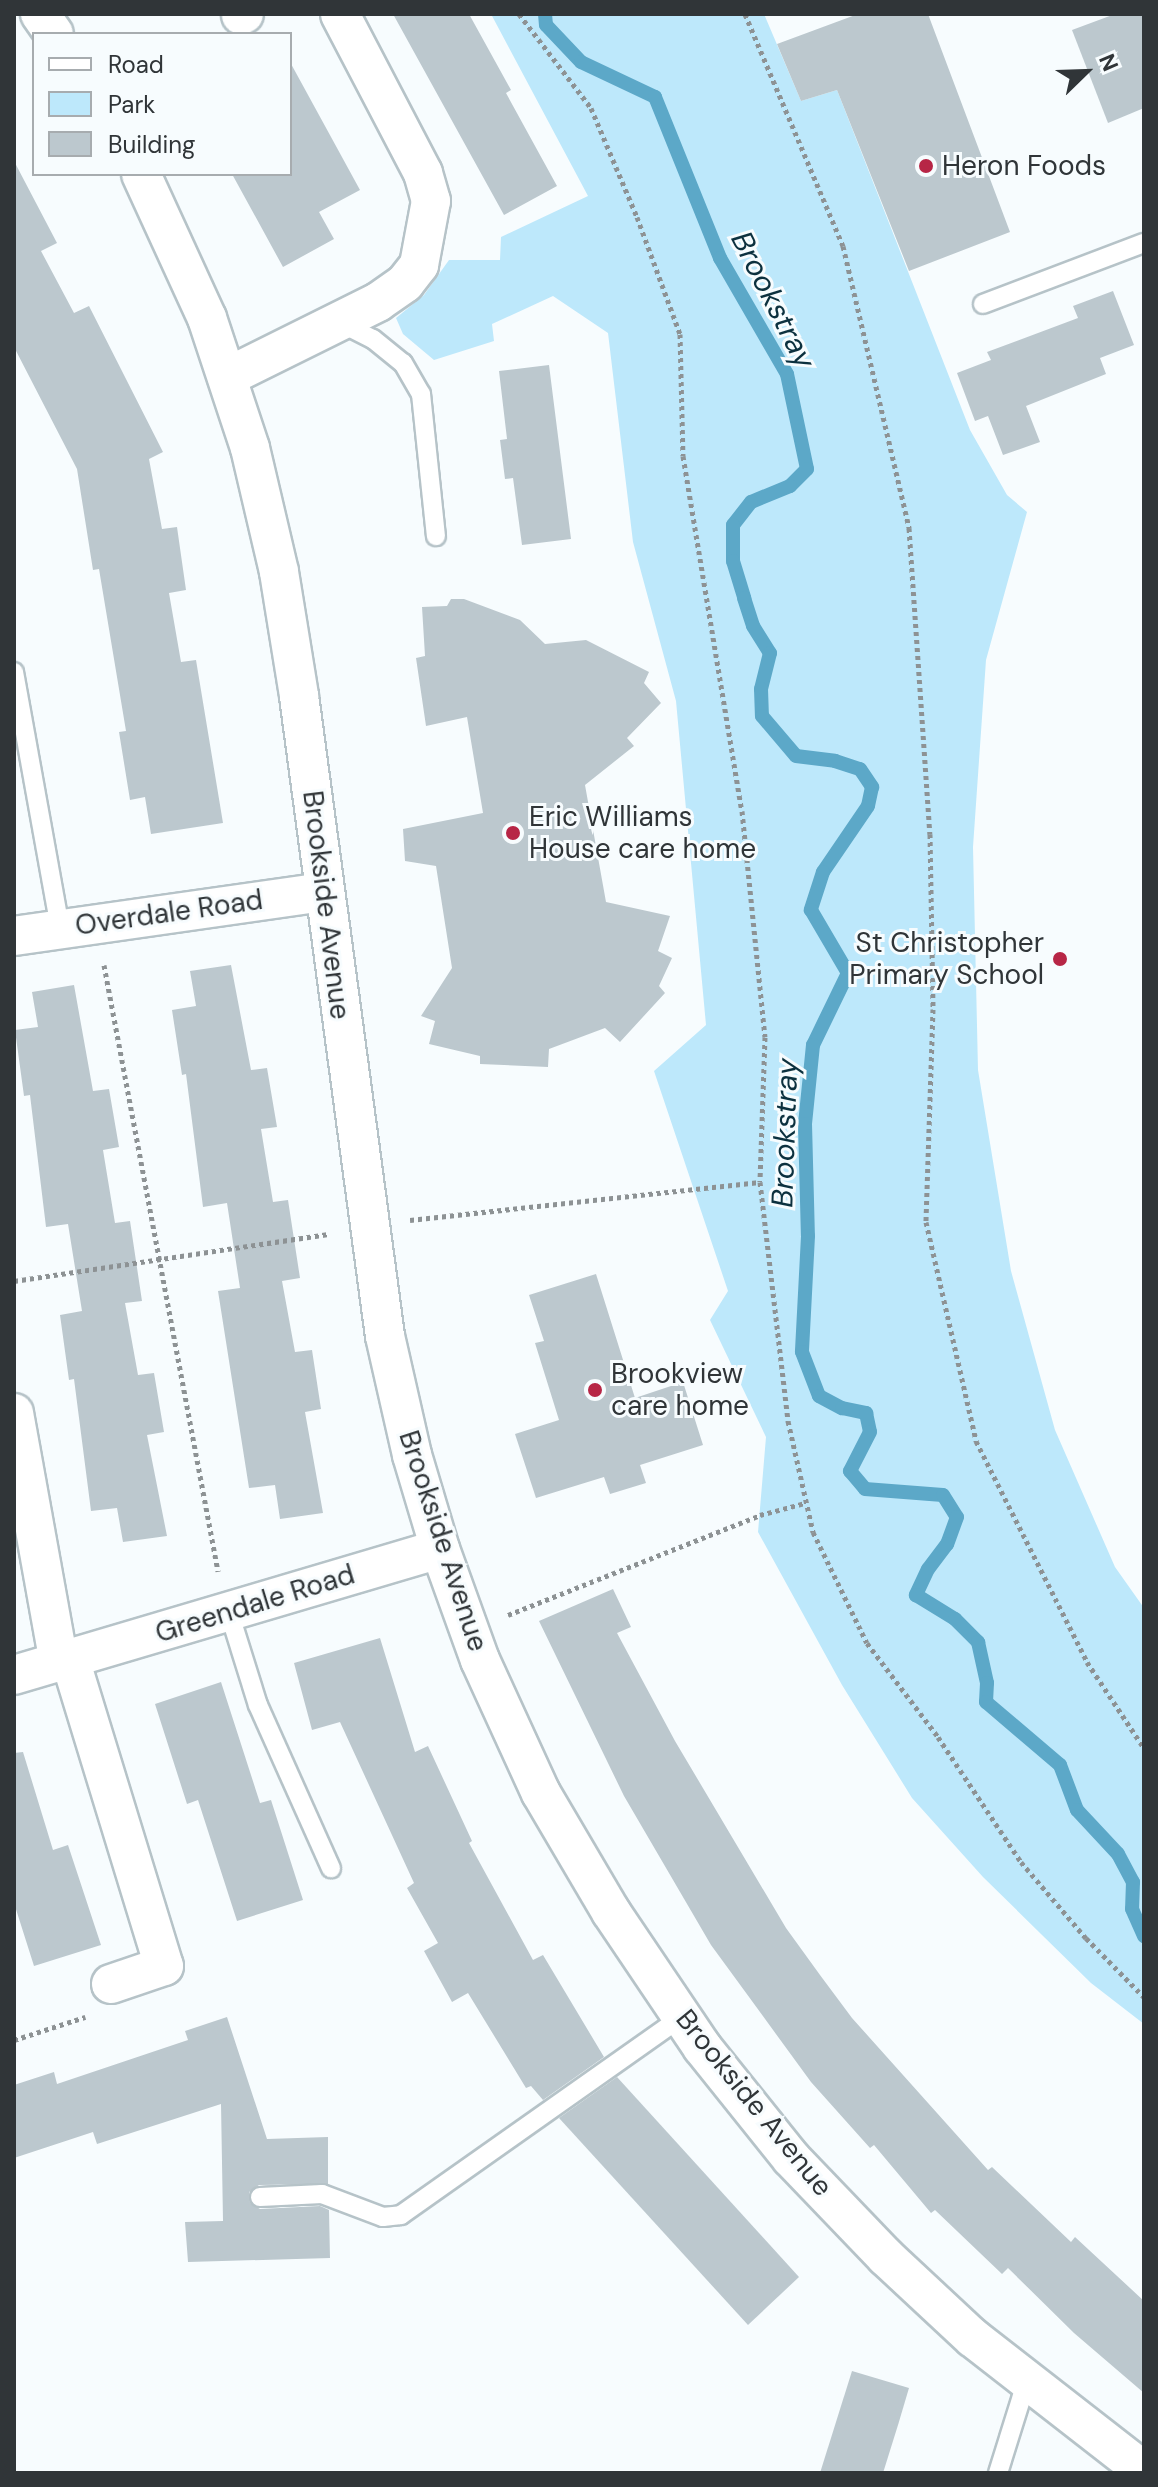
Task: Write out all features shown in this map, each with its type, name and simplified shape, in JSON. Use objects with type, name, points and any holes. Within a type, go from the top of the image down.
[{"type":"street","points":[[40,14],[53,32]]},
{"type":"street","points":[[227,377],[341,323],[405,283],[419,265],[431,201],[423,173],[340,14]]},
{"type":"street","name":"Brookside Avenue","points":[[142,176],[207,318],[250,448],[279,572],[385,1336],[412,1455],[440,1549],[468,1626],[541,1793],[611,1912],[682,2017],[802,2169],[886,2257],[973,2338],[1144,2471]]},
{"type":"street","name":"Overdale Road","points":[[14,936],[324,892]]},
{"type":"street","points":[[14,1413],[65,1661],[164,1966],[111,1984]]},
{"type":"street","name":"Greendale Road","points":[[14,1675],[440,1549]]},
{"type":"lane","points":[[983,304],[1144,243]]},
{"type":"lane","points":[[341,323],[373,339],[403,363],[421,394],[436,536]]},
{"type":"lane","points":[[14,672],[60,928]]},
{"type":"lane","points":[[229,1612],[273,1743],[331,1868]]},
{"type":"lane","points":[[260,2197],[322,2194],[383,2217],[401,2215],[682,2017]]},
{"type":"lane","points":[[998,2473],[1027,2380]]},
{"type":"path","points":[[519,14],[591,108],[637,217],[680,334],[683,456],[742,811],[763,1022],[760,1182],[788,1421],[813,1532],[867,1643],[938,1737],[1021,1862],[1086,1938],[1144,1997]]},
{"type":"path","points":[[745,14],[843,246],[909,528],[930,850],[933,1009],[926,1222],[976,1441],[1087,1662],[1144,1748]]},
{"type":"path","points":[[60,928],[107,967],[208,1528],[229,1612]]},
{"type":"path","points":[[14,1281],[420,1218],[760,1182]]},
{"type":"path","points":[[468,1626],[506,1615],[760,1515],[806,1503]]},
{"type":"path","points":[[14,2040],[119,2006],[111,1984]]},
{"type":"green space","points":[[491,14],[764,14],[801,101],[837,90],[970,430],[1007,495],[1027,512],[986,660],[973,847],[978,1070],[1011,1271],[1055,1430],[1115,1567],[1144,1608],[1144,2024],[1091,1983],[983,1877],[912,1798],[842,1685],[758,1532],[766,1437],[710,1320],[728,1291],[654,1071],[706,1025],[676,701],[633,542],[608,333],[553,296],[492,324],[494,341],[434,360],[403,334],[396,318],[424,295],[449,260],[500,260],[501,237],[588,196]]},
{"type":"building","points":[[393,14],[469,14],[511,90],[506,93],[557,186],[504,215]]},
{"type":"building","name":"Heron Foods","points":[[858,14],[928,14],[1010,232],[909,271],[837,90],[801,101],[777,44]]},
{"type":"building","points":[[1115,14],[1144,14],[1144,108],[1108,123],[1072,30]]},
{"type":"building","points":[[292,66],[360,190],[319,212],[334,239],[283,267],[233,176],[292,176]]},
{"type":"building","points":[[14,161],[57,243],[41,251],[74,313],[89,306],[163,452],[149,459],[162,529],[177,527],[186,590],[169,593],[181,662],[196,660],[223,823],[151,834],[145,797],[130,800],[119,732],[126,731],[99,569],[93,570],[77,469],[14,347]]},
{"type":"building","points":[[1113,291],[1134,345],[1100,358],[1106,374],[1026,406],[1040,442],[1003,455],[988,416],[975,421],[957,373],[991,360],[987,352],[1078,318],[1073,306]]},
{"type":"building","points":[[549,365],[571,539],[522,545],[513,478],[505,479],[500,440],[507,439],[499,371]]},
{"type":"building","name":"Eric Williams House care home","points":[[451,599],[464,599],[520,620],[545,644],[586,640],[649,672],[644,683],[661,703],[627,738],[634,746],[585,785],[606,902],[670,916],[658,951],[672,958],[659,986],[665,993],[620,1042],[605,1028],[549,1049],[548,1067],[480,1064],[480,1056],[429,1044],[435,1021],[421,1016],[452,968],[436,866],[405,861],[403,829],[483,813],[467,717],[426,726],[416,658],[425,656],[422,607],[447,606]]},
{"type":"building","points":[[231,965],[251,1070],[267,1068],[277,1127],[261,1129],[273,1202],[288,1200],[300,1278],[282,1281],[295,1352],[312,1350],[321,1409],[305,1412],[323,1513],[280,1519],[275,1485],[249,1488],[218,1291],[240,1288],[227,1203],[203,1207],[186,1074],[182,1075],[172,1010],[196,1006],[190,971]]},
{"type":"building","points":[[74,985],[93,1091],[109,1089],[119,1147],[103,1150],[115,1223],[130,1221],[142,1301],[125,1303],[138,1375],[154,1373],[164,1432],[147,1435],[167,1536],[123,1542],[117,1508],[91,1511],[74,1379],[69,1380],[60,1315],[82,1311],[68,1224],[46,1227],[30,1095],[24,1096],[15,1030],[38,1027],[32,992]]},
{"type":"building","name":"Brookview care home","points":[[596,1274],[635,1398],[683,1382],[703,1445],[640,1465],[646,1483],[610,1494],[604,1477],[536,1498],[515,1434],[559,1420],[535,1343],[544,1341],[529,1295]]},
{"type":"building","points":[[613,1589],[631,1627],[617,1633],[675,1741],[786,1928],[852,2018],[988,2170],[992,2167],[1071,2242],[1075,2237],[1144,2301],[1144,2393],[1074,2333],[1008,2268],[1002,2274],[935,2210],[931,2213],[874,2145],[870,2148],[811,2082],[711,1945],[624,1796],[539,1621]]},
{"type":"building","points":[[380,1638],[415,1752],[428,1746],[472,1841],[469,1843],[533,1960],[543,1955],[604,2057],[543,2100],[531,2086],[526,2088],[468,1993],[452,2002],[424,1951],[438,1943],[407,1888],[414,1883],[340,1722],[312,1730],[294,1663]]},
{"type":"building","points":[[221,1682],[260,1803],[271,1800],[303,1900],[237,1921],[198,1800],[187,1804],[155,1704]]},
{"type":"building","points":[[23,1752],[53,1850],[68,1845],[101,1945],[34,1966],[14,1903],[14,1753]]},
{"type":"building","points":[[227,2017],[267,2139],[328,2137],[328,2184],[259,2185],[249,2192],[250,2203],[260,2209],[320,2206],[329,2210],[330,2258],[188,2262],[185,2222],[223,2221],[221,2104],[97,2144],[93,2132],[14,2158],[14,2085],[54,2072],[57,2084],[188,2040],[185,2031]]},
{"type":"building","points":[[617,2077],[799,2277],[748,2325],[559,2118]]},
{"type":"building","points":[[852,2371],[909,2388],[883,2473],[820,2473]]},
{"type":"waterway","name":"Brookstray","points":[[545,14],[546,25],[581,62],[655,97],[720,258],[787,374],[807,469],[790,486],[751,502],[733,525],[733,561],[753,626],[770,653],[761,689],[762,716],[796,756],[835,761],[860,769],[872,787],[868,806],[823,872],[811,910],[848,973],[813,1045],[805,1124],[808,1236],[802,1352],[819,1396],[842,1408],[866,1413],[870,1432],[850,1471],[865,1489],[943,1495],[957,1517],[947,1544],[928,1569],[916,1595],[955,1619],[978,1642],[987,1683],[986,1702],[1060,1765],[1077,1810],[1118,1854],[1133,1882],[1132,1909],[1144,1936]]},
{"type":"place","name":"Heron Foods","points":[[926,166]]},
{"type":"place","name":"Eric Williams House care home","points":[[513,833]]},
{"type":"place","name":"St Christopher Primary School","points":[[1060,959]]},
{"type":"place","name":"Brookview care home","points":[[595,1390]]}]
